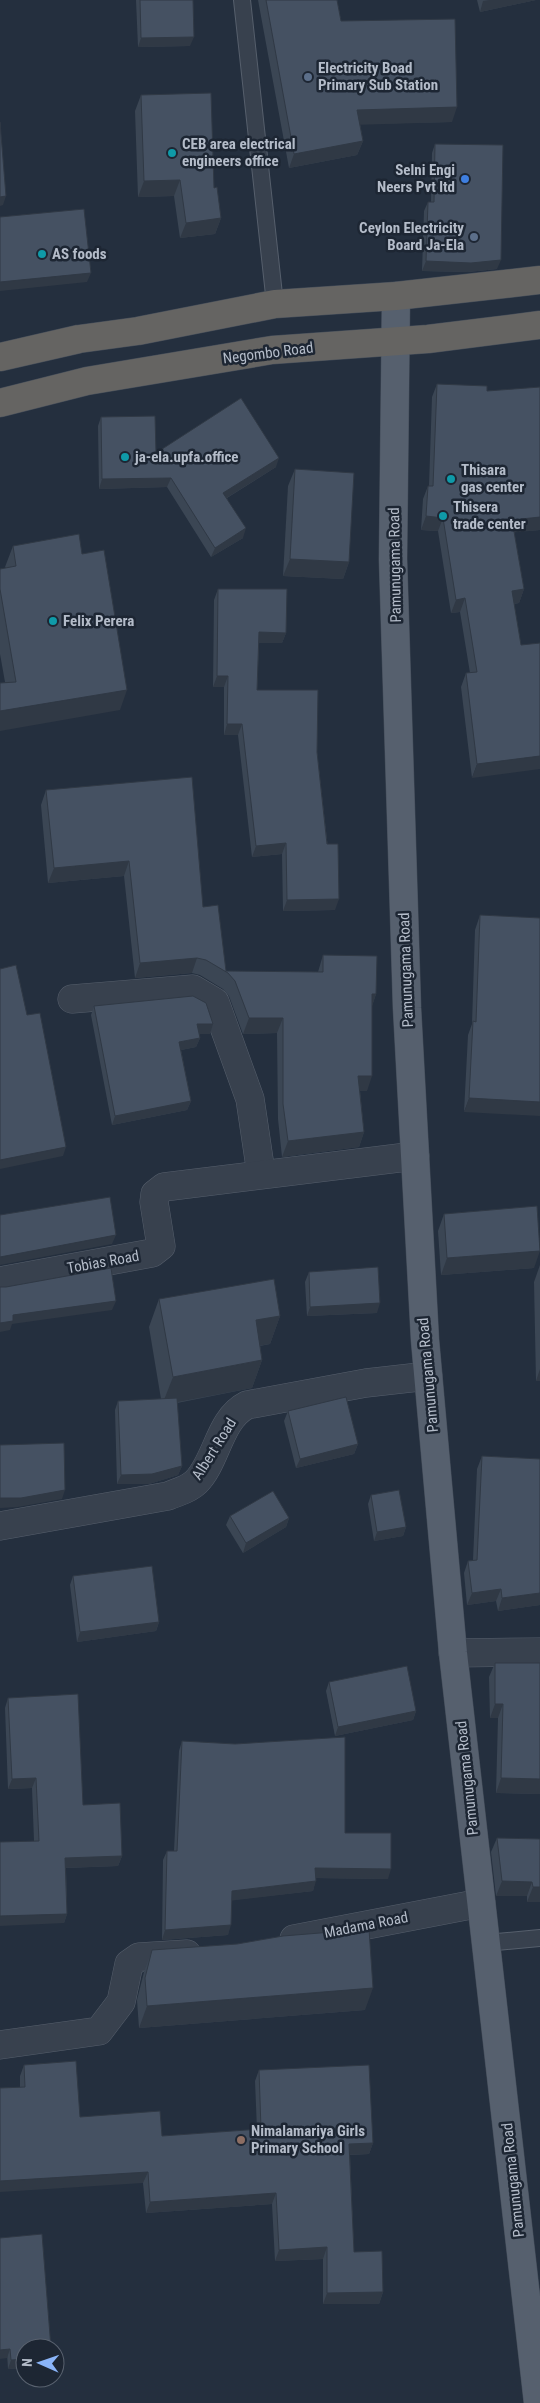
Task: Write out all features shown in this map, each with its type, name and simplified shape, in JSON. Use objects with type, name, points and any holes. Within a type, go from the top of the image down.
[{"type":"highway","points":[[0,356],[79,339],[138,331],[275,304],[396,296],[540,280]]},
{"type":"highway","name":"Negombo Road","points":[[0,404],[88,381],[272,350],[456,336],[540,325]]},
{"type":"main road","name":"Pamunugama Road","points":[[396,296],[393,559],[407,998],[428,1376],[453,1653],[538,2403]]},
{"type":"street","points":[[72,999],[193,989],[215,1002],[250,1099],[261,1173]]},
{"type":"street","name":"Tobias Road","points":[[0,1280],[152,1253],[161,1246],[154,1202],[155,1194],[164,1187],[261,1173],[415,1156]]},
{"type":"street","name":"Albert Road","points":[[0,1526],[168,1496],[186,1489],[204,1472],[237,1412],[247,1405],[366,1383],[428,1376]]},
{"type":"street","points":[[453,1653],[540,1652]]},
{"type":"street","name":"Madama Road","points":[[267,1944],[481,1903]]},
{"type":"street","points":[[0,2045],[100,2032],[121,2002],[129,1964],[139,1957],[208,1952]]},
{"type":"lane","points":[[242,0],[275,304]]},
{"type":"lane","points":[[486,1942],[540,1938]]},
{"type":"building","points":[[140,0],[193,0],[194,37],[141,38]]},
{"type":"building","points":[[266,0],[337,0],[341,21],[455,19],[457,107],[357,110],[363,141],[294,154]]},
{"type":"building","name":"CEB area electrical engineers office","points":[[211,93],[214,188],[217,187],[221,218],[186,223],[180,180],[144,181],[141,95]]},
{"type":"building","points":[[0,122],[6,196],[0,197]]},
{"type":"building","points":[[435,144],[503,145],[501,260],[471,263],[426,261],[428,202],[434,202]]},
{"type":"building","name":"AS foods","points":[[84,209],[91,273],[0,282],[0,217]]},
{"type":"building","points":[[437,384],[487,386],[487,391],[540,387],[540,517],[512,520],[524,589],[512,591],[521,645],[540,643],[540,756],[477,764],[466,673],[477,672],[465,598],[456,600],[443,518],[426,516],[428,486],[433,486]]},
{"type":"building","points":[[241,398],[279,458],[223,493],[246,528],[215,548],[171,478],[102,479],[101,417],[155,416],[156,453]]},
{"type":"building","points":[[295,469],[354,473],[349,562],[290,559]]},
{"type":"building","name":"Felix Perera","points":[[79,534],[82,554],[104,550],[127,690],[0,711],[0,683],[16,682],[0,589],[0,569],[16,566],[13,546]]},
{"type":"building","points":[[218,589],[287,589],[286,633],[259,632],[257,690],[318,690],[317,752],[327,844],[338,844],[339,899],[287,900],[286,843],[256,846],[242,724],[227,724],[228,676],[217,676]]},
{"type":"building","points":[[192,777],[203,907],[218,905],[226,971],[323,972],[323,955],[377,956],[376,994],[372,994],[372,1076],[358,1076],[364,1132],[288,1141],[283,1104],[283,1018],[249,1018],[235,981],[228,973],[206,960],[197,958],[140,963],[129,861],[54,868],[46,790]]},
{"type":"building","points":[[480,915],[540,918],[540,1102],[469,1098],[473,1021],[476,1022]]},
{"type":"building","points":[[16,965],[27,1015],[40,1013],[66,1147],[0,1160],[0,969]]},
{"type":"building","points":[[193,996],[206,1003],[213,1024],[197,1024],[200,1038],[179,1042],[191,1101],[115,1116],[94,1006]]},
{"type":"building","points":[[110,1197],[116,1235],[0,1257],[0,1215]]},
{"type":"building","points":[[537,1206],[540,1251],[447,1258],[444,1214]]},
{"type":"building","points":[[378,1267],[380,1303],[310,1307],[309,1272]]},
{"type":"building","points":[[111,1268],[116,1301],[13,1315],[13,1321],[0,1323],[0,1287]]},
{"type":"building","points":[[274,1279],[280,1316],[256,1320],[262,1360],[173,1377],[159,1299]]},
{"type":"building","points":[[346,1397],[358,1444],[300,1459],[288,1411]]},
{"type":"building","points":[[177,1398],[182,1466],[152,1474],[121,1475],[118,1401]]},
{"type":"building","points":[[64,1443],[65,1490],[21,1498],[0,1498],[0,1445]]},
{"type":"building","points":[[482,1456],[540,1459],[540,1593],[502,1598],[501,1589],[472,1593],[468,1561],[477,1560]]},
{"type":"building","points":[[399,1490],[406,1527],[377,1532],[371,1495]]},
{"type":"building","points":[[273,1491],[289,1518],[246,1543],[230,1516]]},
{"type":"building","points":[[152,1566],[159,1622],[80,1632],[73,1576]]},
{"type":"building","points":[[495,1663],[540,1663],[540,1779],[501,1778],[503,1704],[495,1704]]},
{"type":"building","points":[[407,1666],[416,1711],[338,1727],[329,1682]]},
{"type":"building","points":[[78,1694],[83,1805],[120,1803],[122,1856],[65,1858],[67,1914],[0,1916],[0,1842],[39,1841],[36,1778],[12,1779],[8,1698]]},
{"type":"building","points":[[345,1737],[345,1833],[391,1833],[391,1869],[315,1868],[316,1881],[232,1891],[231,1925],[165,1930],[167,1851],[177,1851],[182,1741],[235,1744]]},
{"type":"building","points":[[497,1838],[540,1839],[540,1887],[533,1887],[532,1882],[502,1881]]},
{"type":"building","points":[[369,1929],[373,1988],[147,2006],[145,1978],[152,1950],[237,1944],[283,1936]]},
{"type":"building","points":[[76,2061],[80,2117],[160,2111],[162,2136],[261,2129],[259,2070],[369,2065],[373,2143],[349,2144],[354,2252],[382,2251],[383,2292],[327,2293],[327,2247],[279,2250],[276,2193],[150,2202],[148,2172],[0,2181],[0,2088],[25,2087],[24,2065]]},
{"type":"building","points":[[42,2234],[50,2338],[15,2338],[15,2360],[11,2360],[10,2349],[0,2350],[0,2238]]},
{"type":"place","name":"Electricity Boad Primary Sub Station","points":[[308,77]]},
{"type":"place","name":"CEB area electrical engineers office","points":[[172,153]]},
{"type":"place","name":"Selni Engi Neers Pvt ltd","points":[[465,179]]},
{"type":"place","name":"Ceylon Electricity Board Ja-Ela","points":[[474,237]]},
{"type":"place","name":"AS foods","points":[[42,254]]},
{"type":"place","name":"ja-ela.upfa.office","points":[[125,457]]},
{"type":"place","name":"Thisara gas center","points":[[451,479]]},
{"type":"place","name":"Thisera trade center","points":[[443,516]]},
{"type":"place","name":"Felix Perera","points":[[53,621]]},
{"type":"place","name":"Nimalamariya Girls Primary School","points":[[241,2140]]}]
